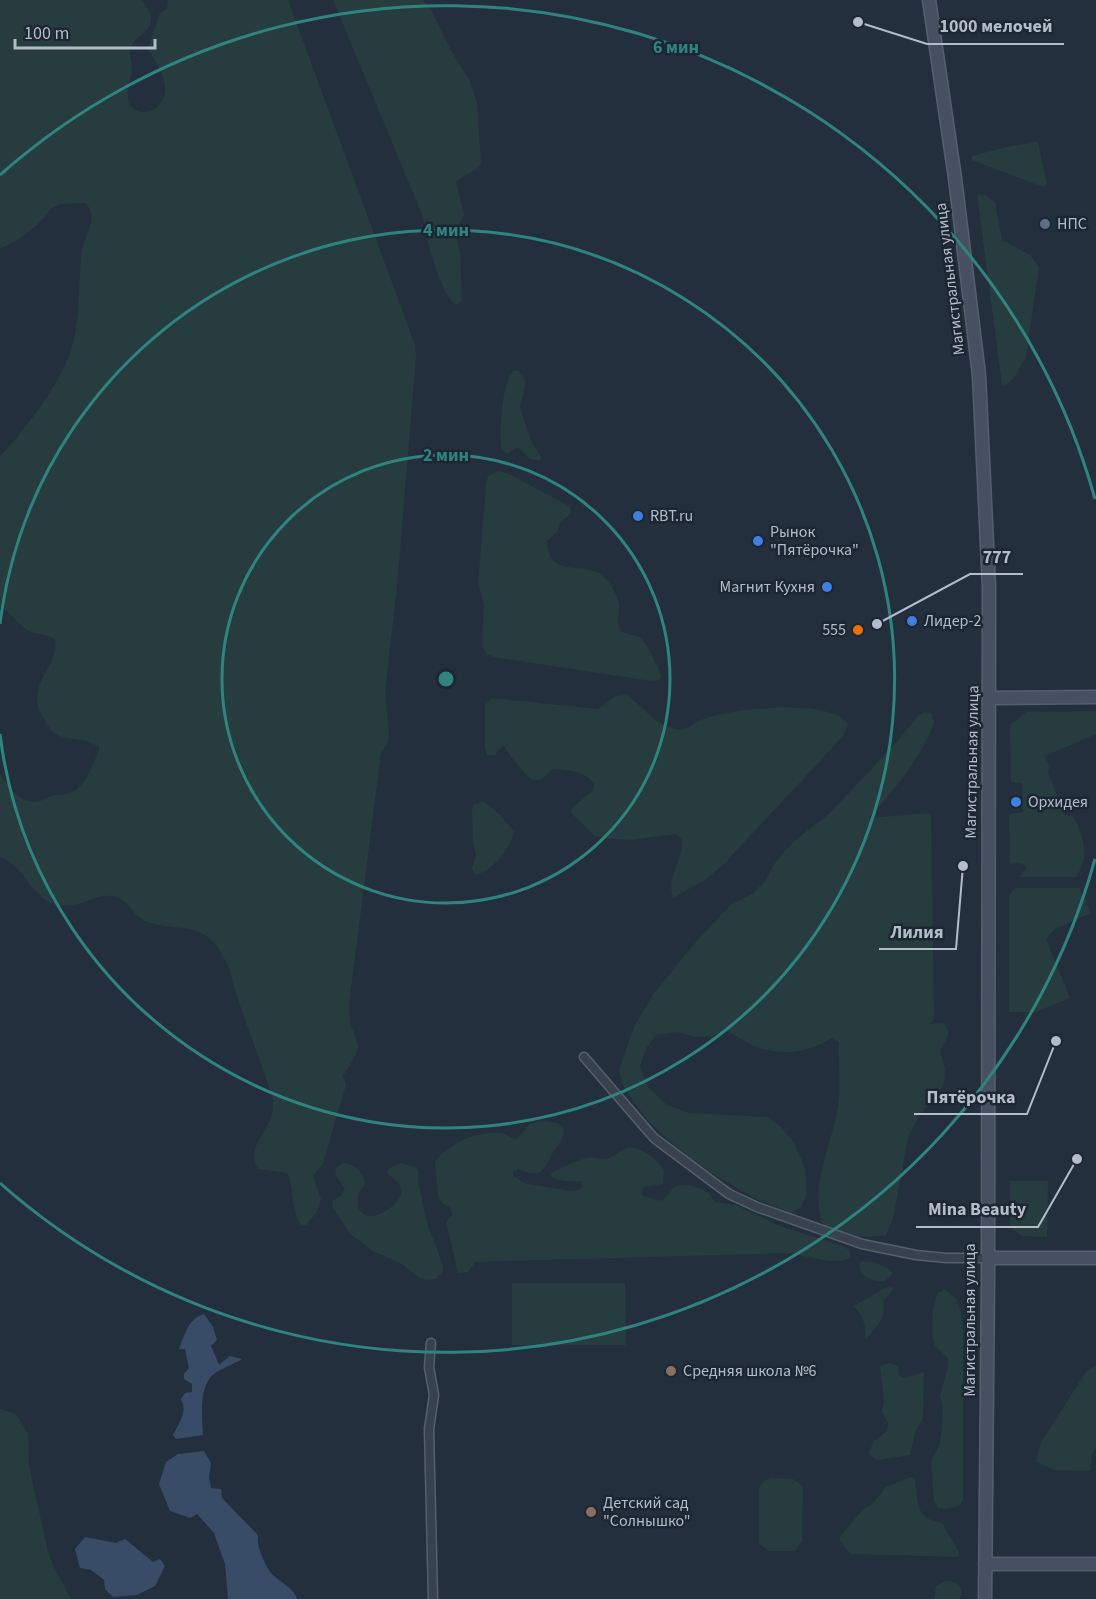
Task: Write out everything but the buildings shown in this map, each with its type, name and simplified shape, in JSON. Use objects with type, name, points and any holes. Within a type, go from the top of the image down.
[{"type":"main road","name":"Магистральная улица","points":[[929,0],[955,178],[979,375],[989,587],[985,1599]]},
{"type":"main road","points":[[989,698],[1096,697]]},
{"type":"main road","points":[[988,1258],[1096,1258]]},
{"type":"main road","points":[[985,1564],[1096,1564]]},
{"type":"street","points":[[584,1057],[654,1138],[729,1194],[757,1207],[862,1244],[936,1257],[988,1258]]},
{"type":"street","points":[[431,1343],[429,1367],[434,1395],[429,1429],[433,1599]]},
{"type":"green space","points":[[0,0],[142,0],[150,12],[151,20],[148,28],[131,48],[132,67],[128,99],[133,109],[142,112],[155,108],[165,93],[163,77],[148,49],[160,13],[167,8],[168,0],[288,0],[415,345],[416,358],[397,587],[385,691],[389,733],[388,742],[381,753],[349,1004],[350,1025],[358,1047],[356,1055],[343,1076],[346,1085],[323,1163],[313,1176],[321,1199],[317,1212],[306,1225],[301,1225],[298,1219],[287,1173],[258,1169],[255,1161],[256,1147],[272,1114],[273,1099],[230,971],[216,946],[209,938],[198,932],[143,920],[118,897],[98,897],[63,906],[54,904],[39,895],[16,867],[0,857],[0,773],[18,796],[28,801],[34,802],[69,793],[75,791],[85,780],[99,747],[86,741],[63,737],[49,727],[38,707],[37,696],[39,686],[53,659],[55,640],[27,630],[0,607],[0,456],[37,412],[68,357],[78,313],[82,249],[91,214],[85,203],[60,204],[51,209],[37,225],[19,239],[0,249]]},
{"type":"green space","points":[[333,0],[423,0],[431,10],[450,49],[469,79],[477,102],[481,164],[456,182],[464,215],[455,233],[460,252],[462,301],[456,305],[450,299],[439,278],[423,217]]},
{"type":"green space","points":[[1038,142],[1047,185],[1043,187],[972,160],[972,156]]},
{"type":"green space","points":[[977,194],[986,195],[995,202],[1002,240],[1030,255],[1039,267],[1026,357],[1014,378],[1002,385]]},
{"type":"green space","points":[[514,370],[519,371],[526,382],[520,408],[531,441],[541,457],[540,460],[530,459],[518,447],[506,454],[501,449],[504,396],[506,385]]},
{"type":"green space","points":[[498,471],[507,473],[569,506],[572,513],[560,522],[558,531],[547,541],[549,553],[559,564],[591,570],[606,579],[618,600],[619,627],[623,633],[642,639],[662,676],[659,680],[651,681],[486,654],[482,645],[484,604],[478,584],[486,485],[488,476]]},
{"type":"green space","points":[[626,695],[661,723],[679,730],[714,716],[770,708],[826,711],[840,717],[848,725],[843,736],[724,864],[706,879],[673,898],[671,889],[673,874],[682,847],[682,840],[676,834],[629,840],[595,836],[571,813],[572,808],[593,790],[594,783],[585,775],[552,769],[544,777],[534,780],[522,770],[504,746],[495,756],[487,755],[485,748],[485,705],[492,698],[598,709],[616,696]]},
{"type":"green space","points":[[1096,711],[1096,734],[1045,756],[1049,766],[1048,773],[1065,815],[1074,817],[1080,833],[1084,855],[1080,869],[1076,877],[1020,877],[1027,867],[1020,863],[1010,864],[1009,814],[1023,812],[1022,783],[1011,782],[1010,725],[1026,712]]},
{"type":"green space","points":[[925,712],[931,713],[934,723],[922,749],[897,785],[869,818],[931,813],[934,1019],[929,1024],[943,1023],[948,1031],[940,1051],[945,1068],[944,1082],[940,1092],[921,1113],[908,1137],[893,1219],[886,1235],[854,1236],[823,1226],[819,1212],[819,1183],[838,1104],[839,1042],[831,1038],[814,1047],[785,1052],[756,1047],[727,1031],[712,1036],[695,1037],[678,1032],[656,1035],[647,1047],[640,1066],[648,1087],[667,1105],[689,1113],[767,1117],[781,1127],[794,1143],[805,1168],[807,1194],[800,1208],[791,1213],[752,1197],[691,1160],[647,1120],[624,1088],[619,1070],[634,1027],[654,993],[700,937],[731,905],[752,894],[765,881],[775,863],[794,841],[829,814],[918,716]]},
{"type":"green space","points":[[483,801],[514,831],[509,845],[500,858],[488,869],[475,875],[472,869],[476,856],[472,812],[473,805]]},
{"type":"green space","points":[[1014,888],[1079,888],[1091,913],[1055,929],[1046,939],[1070,998],[1036,1012],[1009,1012],[1009,896]]},
{"type":"green space","points":[[541,1121],[558,1123],[564,1129],[563,1135],[541,1171],[533,1174],[518,1169],[513,1171],[513,1176],[526,1184],[574,1191],[582,1188],[581,1181],[558,1179],[551,1176],[552,1172],[584,1159],[605,1159],[626,1148],[637,1149],[653,1158],[664,1171],[663,1184],[644,1187],[641,1193],[645,1196],[660,1200],[677,1186],[687,1185],[698,1188],[710,1194],[715,1202],[735,1205],[780,1226],[845,1247],[849,1250],[851,1257],[845,1260],[829,1261],[788,1253],[475,1262],[468,1272],[458,1273],[446,1222],[452,1215],[450,1207],[442,1203],[438,1195],[435,1161],[448,1149],[473,1136],[499,1133],[517,1139],[530,1124]]},
{"type":"green space","points":[[343,1163],[355,1167],[365,1180],[358,1196],[358,1206],[363,1214],[368,1216],[384,1212],[399,1198],[401,1188],[388,1174],[388,1169],[400,1163],[418,1170],[418,1182],[428,1226],[443,1265],[443,1271],[436,1279],[420,1278],[402,1264],[373,1251],[350,1234],[333,1208],[332,1201],[341,1196],[345,1189],[335,1174],[337,1167]]},
{"type":"green space","points":[[1010,1181],[1048,1181],[1047,1237],[1022,1236],[1010,1227]]},
{"type":"green space","points":[[861,1261],[874,1262],[890,1269],[892,1274],[885,1281],[870,1279],[860,1271]]},
{"type":"green space","points":[[512,1283],[625,1283],[626,1345],[512,1345]]},
{"type":"green space","points":[[892,1287],[893,1290],[883,1301],[884,1313],[880,1322],[865,1340],[864,1322],[854,1306],[885,1288]]},
{"type":"green space","points":[[945,1290],[957,1299],[963,1323],[963,1500],[959,1506],[946,1509],[938,1508],[934,1500],[931,1461],[939,1446],[941,1436],[943,1408],[940,1396],[948,1367],[948,1359],[933,1340],[932,1318],[936,1297],[938,1293]]},
{"type":"green space","points":[[888,1363],[898,1366],[899,1375],[904,1378],[924,1372],[923,1418],[915,1433],[910,1455],[877,1460],[868,1454],[874,1441],[887,1431],[888,1423],[882,1412],[884,1398],[880,1366]]},
{"type":"green space","points":[[1096,1365],[1096,1448],[1092,1455],[1090,1471],[1054,1470],[1036,1462],[1041,1442],[1086,1372]]},
{"type":"green space","points":[[0,1409],[16,1414],[28,1434],[29,1466],[48,1552],[71,1599],[0,1599]]},
{"type":"green space","points":[[911,1477],[915,1480],[922,1513],[933,1521],[942,1523],[959,1552],[958,1557],[850,1554],[839,1538],[862,1510],[872,1504],[886,1487]]},
{"type":"green space","points":[[771,1478],[793,1479],[803,1486],[802,1541],[795,1551],[769,1551],[759,1544],[759,1488],[763,1481]]},
{"type":"green space","points":[[946,1581],[954,1582],[961,1588],[960,1599],[934,1599],[936,1586]]},
{"type":"water","points":[[204,1314],[213,1327],[217,1340],[211,1346],[219,1365],[230,1356],[242,1359],[217,1372],[206,1384],[202,1406],[203,1435],[176,1439],[173,1435],[184,1408],[181,1399],[185,1393],[192,1392],[192,1384],[184,1379],[184,1374],[189,1368],[185,1349],[179,1349],[191,1323]]},
{"type":"water","points":[[204,1451],[211,1463],[209,1478],[211,1488],[221,1489],[222,1498],[256,1533],[267,1567],[293,1592],[297,1599],[228,1599],[225,1564],[214,1533],[197,1514],[190,1518],[170,1511],[159,1484],[166,1462],[178,1454]]},
{"type":"water","points":[[85,1537],[116,1543],[125,1539],[153,1562],[160,1559],[165,1566],[155,1586],[137,1595],[113,1597],[105,1589],[104,1580],[91,1570],[80,1568],[75,1549]]},
{"type":"place","name":"1000 мелочей","points":[[858,22]]},
{"type":"place","name":"НПС","points":[[1045,224]]},
{"type":"place","name":"RBT.ru","points":[[638,516]]},
{"type":"place","name":"Рынок \"Пятёрочка\"","points":[[758,541]]},
{"type":"place","name":"Магнит Кухня","points":[[827,587]]},
{"type":"place","name":"Лидер-2","points":[[912,621]]},
{"type":"place","name":"777","points":[[877,624]]},
{"type":"place","name":"555","points":[[858,630]]},
{"type":"place","name":"Орхидея","points":[[1016,802]]},
{"type":"place","name":"Лилия","points":[[963,866]]},
{"type":"place","name":"Пятёрочка","points":[[1056,1041]]},
{"type":"place","name":"Mina Beauty","points":[[1077,1159]]},
{"type":"place","name":"Средняя школа №6","points":[[671,1371]]},
{"type":"place","name":"Детский сад \"Солнышко\"","points":[[591,1512]]}]
